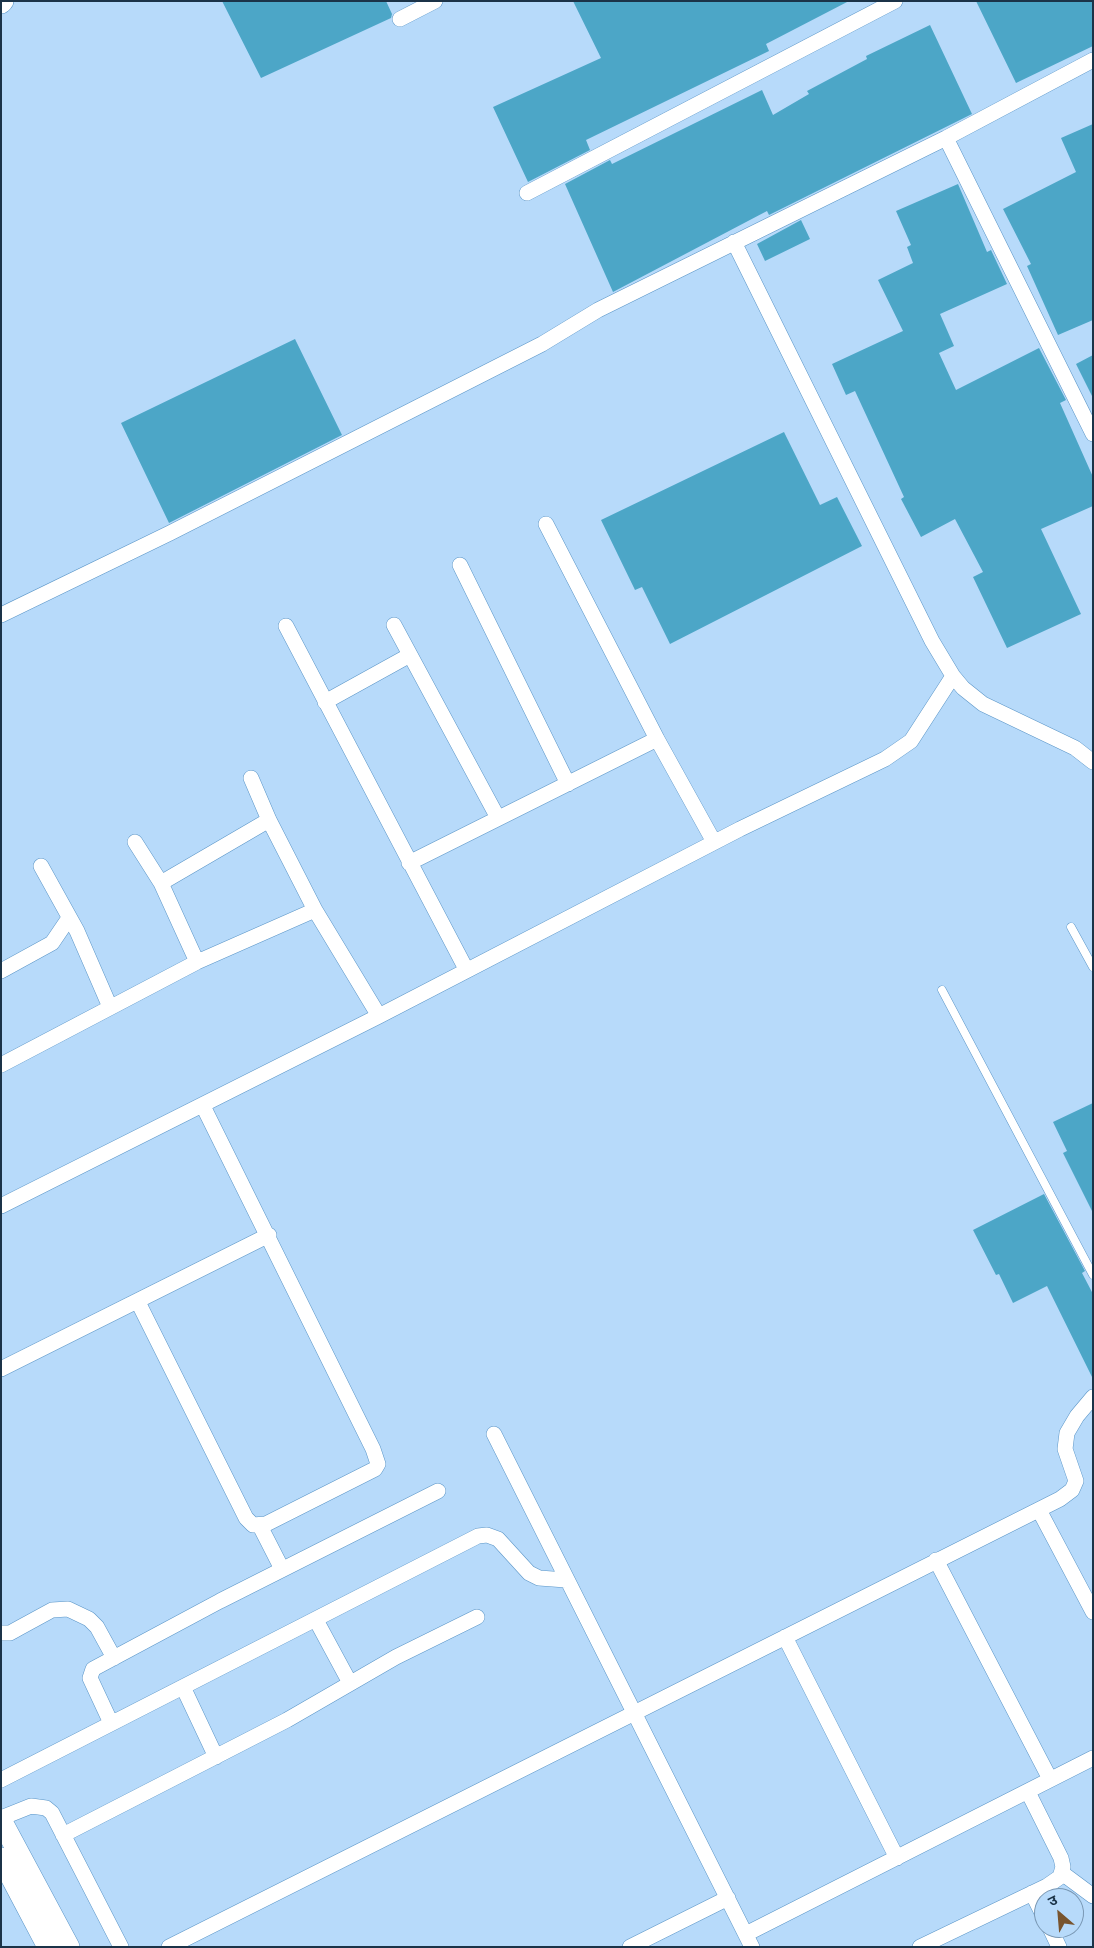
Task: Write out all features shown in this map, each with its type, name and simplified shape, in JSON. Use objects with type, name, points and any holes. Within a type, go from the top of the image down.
[{"type":"street","points":[[400,19],[435,1]]},
{"type":"street","points":[[527,193],[895,1]]},
{"type":"street","points":[[1,615],[170,533],[526,352],[598,310],[946,138],[1093,60]]},
{"type":"street","points":[[946,138],[1093,434]]},
{"type":"street","points":[[734,242],[932,641],[953,676],[962,688],[983,704],[1075,748],[1093,762]]},
{"type":"street","points":[[546,524],[657,739],[714,842]]},
{"type":"street","points":[[460,564],[568,784]]},
{"type":"street","points":[[394,625],[498,818]]},
{"type":"street","points":[[286,626],[324,702],[466,969]]},
{"type":"street","points":[[324,702],[410,655]]},
{"type":"street","points":[[2,1202],[203,1106],[714,842],[886,759],[911,741],[953,676]]},
{"type":"street","points":[[409,863],[657,739]]},
{"type":"street","points":[[251,778],[269,820],[315,910],[379,1016]]},
{"type":"street","points":[[161,883],[269,820]]},
{"type":"street","points":[[135,842],[161,883],[198,962]]},
{"type":"street","points":[[41,866],[69,918],[110,1007]]},
{"type":"street","points":[[1,1065],[198,962],[315,910]]},
{"type":"street","points":[[1,971],[52,943],[69,918]]},
{"type":"street","points":[[138,1302],[246,1518],[252,1525],[260,1526],[370,1473],[378,1464],[374,1449],[269,1235],[203,1106]]},
{"type":"street","points":[[1,1369],[269,1235]]},
{"type":"street","points":[[169,1947],[936,1560],[1039,1510],[1067,1494],[1075,1486],[1076,1475],[1066,1449],[1067,1433],[1077,1416],[1093,1397]]},
{"type":"street","points":[[494,1434],[749,1940],[898,1858],[1093,1758]]},
{"type":"street","points":[[111,1723],[89,1675],[94,1669],[282,1569],[438,1491]]},
{"type":"street","points":[[1039,1510],[1093,1612]]},
{"type":"street","points":[[260,1526],[282,1569]]},
{"type":"street","points":[[1,1780],[478,1536],[488,1535],[498,1539],[529,1573],[539,1578],[566,1580]]},
{"type":"street","points":[[936,1560],[1050,1779]]},
{"type":"street","points":[[1,1633],[10,1633],[52,1610],[68,1610],[88,1619],[97,1627],[114,1658]]},
{"type":"street","points":[[63,1835],[301,1713],[396,1657],[478,1617]]},
{"type":"street","points":[[316,1620],[350,1683]]},
{"type":"street","points":[[785,1636],[898,1858]]},
{"type":"street","points":[[183,1687],[216,1757]]},
{"type":"street","points":[[920,1947],[944,1941],[1055,1882],[1062,1873],[1061,1858],[1028,1792]]},
{"type":"street","points":[[69,1947],[1,1819],[21,1808],[39,1805],[46,1808],[52,1814],[121,1947]]},
{"type":"street","points":[[1,1858],[48,1947]]},
{"type":"street","points":[[1062,1873],[1093,1896]]},
{"type":"street","points":[[1032,1893],[1034,1897]]},
{"type":"street","points":[[630,1947],[728,1898]]},
{"type":"lane","points":[[1071,927],[1093,967]]},
{"type":"lane","points":[[942,990],[1093,1274]]},
{"type":"building","points":[[222,1],[386,1],[392,14],[391,18],[261,78]]},
{"type":"building","points":[[573,1],[849,1],[766,44],[769,51],[586,140],[590,150],[528,182],[493,107],[601,58]]},
{"type":"building","points":[[976,1],[1093,1],[1093,46],[1016,83]]},
{"type":"building","points":[[930,25],[972,114],[769,215],[767,211],[613,292],[565,184],[610,160],[612,164],[762,90],[773,115],[809,94],[807,91],[867,59],[866,56]]},
{"type":"building","points":[[1093,124],[1093,320],[1058,335],[1027,266],[1031,264],[1003,209],[1076,172],[1061,138]]},
{"type":"building","points":[[958,184],[987,252],[991,250],[1007,284],[940,314],[954,346],[939,353],[956,390],[1039,348],[1066,400],[1060,403],[1093,477],[1093,506],[1041,529],[1081,614],[1007,648],[973,577],[983,572],[955,519],[921,537],[901,499],[904,497],[855,391],[846,395],[832,364],[903,331],[878,280],[913,263],[907,247],[911,245],[896,211]]},
{"type":"building","points":[[801,220],[810,239],[765,261],[757,244]]},
{"type":"building","points":[[295,339],[342,435],[169,523],[121,423]]},
{"type":"building","points":[[1093,355],[1093,398],[1076,364]]},
{"type":"building","points":[[784,432],[820,505],[837,497],[862,546],[670,644],[642,587],[635,590],[601,520]]},
{"type":"building","points":[[1093,1103],[1093,1213],[1063,1153],[1067,1151],[1053,1122]]},
{"type":"building","points":[[1044,1194],[1085,1271],[1082,1273],[1093,1294],[1093,1379],[1047,1286],[1013,1303],[999,1274],[996,1275],[973,1230]]}]
